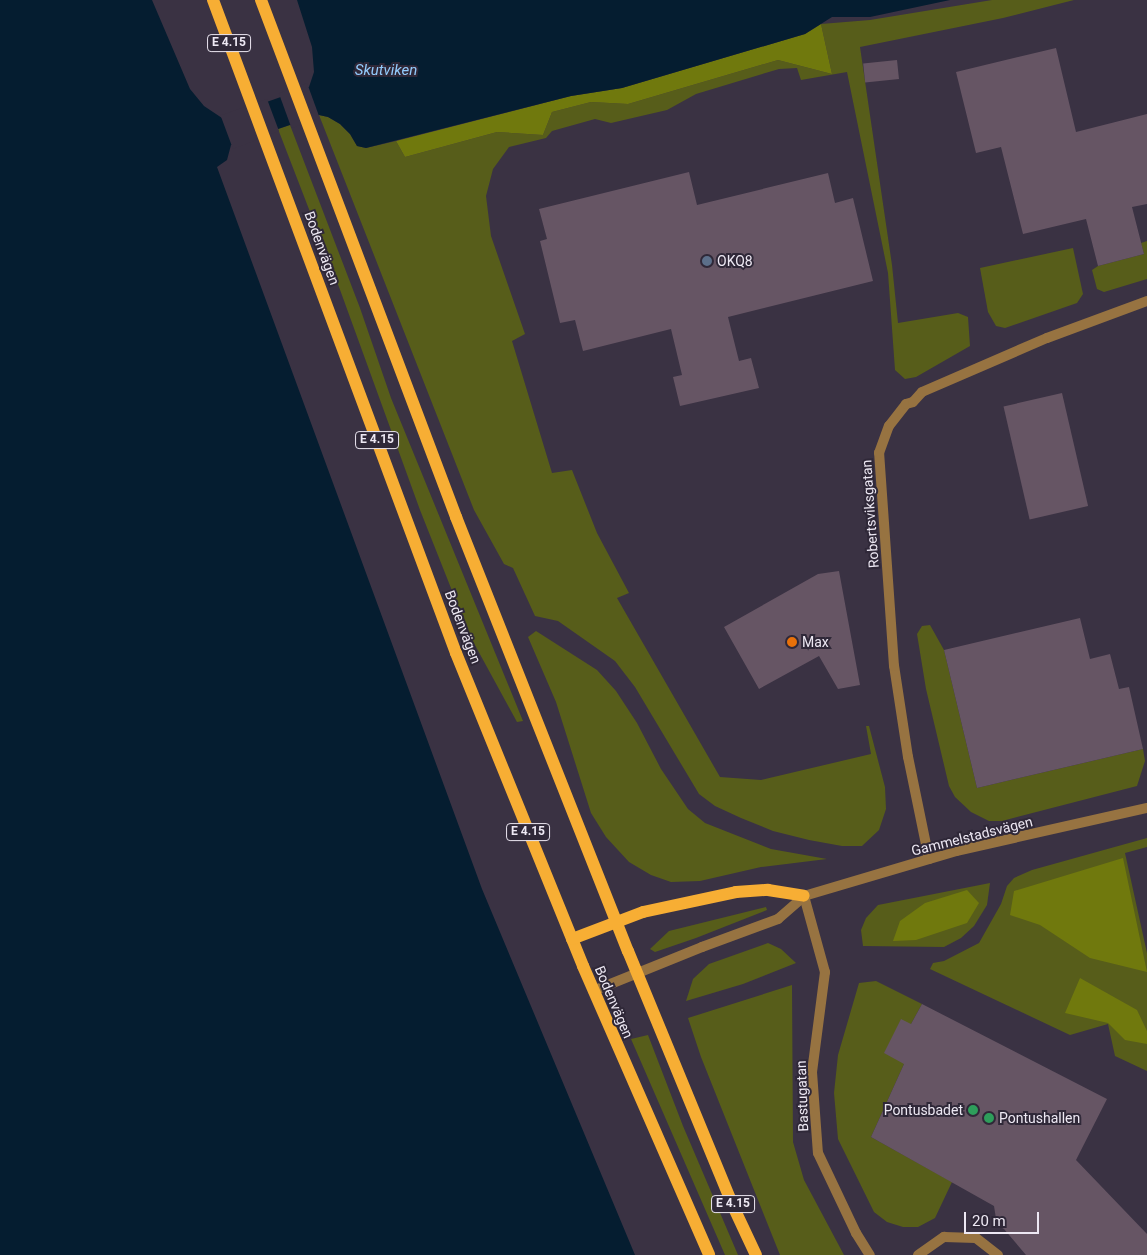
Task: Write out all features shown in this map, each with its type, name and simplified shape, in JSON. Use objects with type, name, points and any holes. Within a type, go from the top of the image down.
[{"type":"main road","name":"Bodenvägen","points":[[213,0],[456,653],[572,939],[709,1255]]},
{"type":"main road","name":"Bodenvägen","points":[[260,0],[452,508],[616,921],[733,1206],[756,1255]]},
{"type":"main road","points":[[572,939],[643,912],[736,892],[768,890],[804,896]]},
{"type":"street","name":"Robertsviksgatan","points":[[929,859],[908,757],[894,666],[879,453],[889,426],[906,404],[913,402],[922,392],[1047,338],[1147,301]]},
{"type":"street","name":"Gammelstadsvägen","points":[[804,896],[929,859],[1147,808]]},
{"type":"street","points":[[594,991],[778,919],[804,896]]},
{"type":"street","name":"Bastugatan","points":[[804,896],[825,972],[812,1072],[818,1153],[856,1233],[870,1255]]},
{"type":"street","points":[[918,1255],[944,1237],[976,1238],[998,1255]]},
{"type":"green space","points":[[992,0],[1074,0],[1003,18],[860,47],[892,265],[898,323],[958,313],[968,317],[970,346],[916,377],[905,379],[895,370],[888,273],[847,72],[801,80],[797,68],[779,69],[696,94],[667,110],[611,123],[595,119],[552,131],[546,138],[509,147],[493,169],[486,196],[491,236],[525,334],[512,341],[552,473],[572,470],[597,533],[629,593],[617,598],[720,777],[761,780],[871,754],[866,726],[869,726],[885,787],[886,809],[879,830],[862,846],[842,846],[809,840],[773,831],[741,818],[715,806],[699,794],[635,687],[615,661],[558,621],[535,616],[513,568],[504,564],[474,510],[319,115],[328,117],[340,124],[350,134],[357,146],[366,148],[396,141],[405,157],[497,132],[543,135],[552,112],[591,102],[628,104],[778,60],[832,74],[821,24],[870,20]]},
{"type":"green space","points":[[821,24],[832,74],[778,60],[628,104],[591,102],[552,112],[543,135],[497,132],[405,157],[396,141],[571,96],[622,88],[805,34]]},
{"type":"green space","points":[[290,125],[360,308],[391,398],[523,721],[517,722],[470,636],[420,510],[339,287],[278,129]]},
{"type":"green space","points":[[1147,241],[1147,279],[1104,292],[1097,289],[1092,270],[1098,266],[1144,254],[1141,243]]},
{"type":"green space","points":[[1073,248],[1083,294],[1077,303],[1005,328],[996,326],[988,312],[980,268]]},
{"type":"green space","points":[[930,625],[944,650],[977,788],[1143,749],[1145,761],[1137,786],[1002,821],[989,821],[971,812],[955,797],[949,786],[926,689],[917,634],[922,626]]},
{"type":"green space","points":[[536,631],[597,670],[616,691],[637,723],[661,769],[688,809],[705,823],[771,849],[827,859],[761,867],[700,881],[671,882],[651,875],[629,862],[606,837],[591,813],[556,702],[528,637]]},
{"type":"green space","points":[[1147,838],[1147,847],[1125,853],[1147,953],[1147,1071],[1115,1056],[1108,1024],[1070,1035],[930,969],[933,963],[944,961],[979,943],[1001,904],[1007,886],[1014,878],[1032,870]]},
{"type":"green space","points":[[1123,858],[1147,972],[1090,958],[1040,925],[1010,915],[1014,891]]},
{"type":"green space","points":[[990,883],[987,905],[974,926],[961,938],[944,947],[863,946],[861,930],[866,918],[878,905]]},
{"type":"green space","points":[[967,890],[979,903],[967,923],[916,940],[893,941],[900,921],[925,903]]},
{"type":"green space","points":[[766,907],[767,910],[696,938],[655,952],[650,949],[669,931]]},
{"type":"green space","points":[[768,943],[781,949],[796,963],[743,984],[686,1001],[693,979],[709,964]]},
{"type":"green space","points":[[1080,978],[1137,1010],[1147,1031],[1147,1044],[1125,1040],[1108,1023],[1065,1013]]},
{"type":"green space","points":[[876,981],[922,1004],[911,1024],[904,1064],[871,1137],[952,1182],[935,1218],[918,1227],[903,1227],[887,1222],[874,1212],[838,1139],[834,1093],[838,1055],[859,983]]},
{"type":"green space","points":[[792,985],[793,1142],[804,1180],[844,1255],[780,1255],[701,1057],[688,1018]]},
{"type":"green space","points":[[648,1035],[683,1126],[738,1255],[725,1255],[631,1039]]},
{"type":"water","name":"Skutviken","points":[[0,0],[152,0],[190,89],[204,106],[222,118],[309,87],[314,72],[312,47],[297,0],[950,0],[870,17],[832,17],[805,34],[622,88],[571,96],[366,148],[357,146],[350,134],[340,124],[328,117],[319,115],[231,145],[227,160],[217,167],[482,889],[635,1255],[0,1255]]},
{"type":"pier","points":[[307,83],[320,118],[291,128],[279,93]]},
{"type":"pier","points":[[267,99],[279,131],[233,149],[220,114],[222,115]]},
{"type":"building","points":[[1056,48],[1076,132],[1147,114],[1147,204],[1132,207],[1144,254],[1098,266],[1086,219],[1023,234],[1001,147],[976,153],[956,72]]},
{"type":"building","points":[[897,60],[899,79],[865,82],[863,64]]},
{"type":"building","name":"OKQ8","points":[[689,172],[697,205],[828,173],[835,203],[853,198],[873,281],[728,317],[739,361],[751,358],[759,388],[680,406],[673,377],[682,375],[671,329],[583,351],[575,320],[560,323],[540,241],[547,239],[539,209]]},
{"type":"building","points":[[1062,393],[1088,506],[1030,520],[1004,406]]},
{"type":"building","name":"Max","points":[[839,571],[860,685],[838,689],[819,656],[759,689],[724,627],[818,574]]},
{"type":"building","points":[[1080,618],[1090,659],[1110,654],[1119,689],[1129,687],[1143,749],[977,788],[944,650]]},
{"type":"building","name":"Pontushallen","points":[[922,1004],[1107,1099],[1076,1160],[1147,1234],[1147,1255],[1026,1255],[1004,1229],[997,1225],[994,1206],[871,1137],[904,1064],[884,1053],[901,1019],[911,1024]]},
{"type":"place","name":"OKQ8","points":[[707,261]]},
{"type":"place","name":"Max","points":[[792,642]]},
{"type":"place","name":"Pontusbadet","points":[[973,1110]]},
{"type":"place","name":"Pontushallen","points":[[989,1118]]}]
